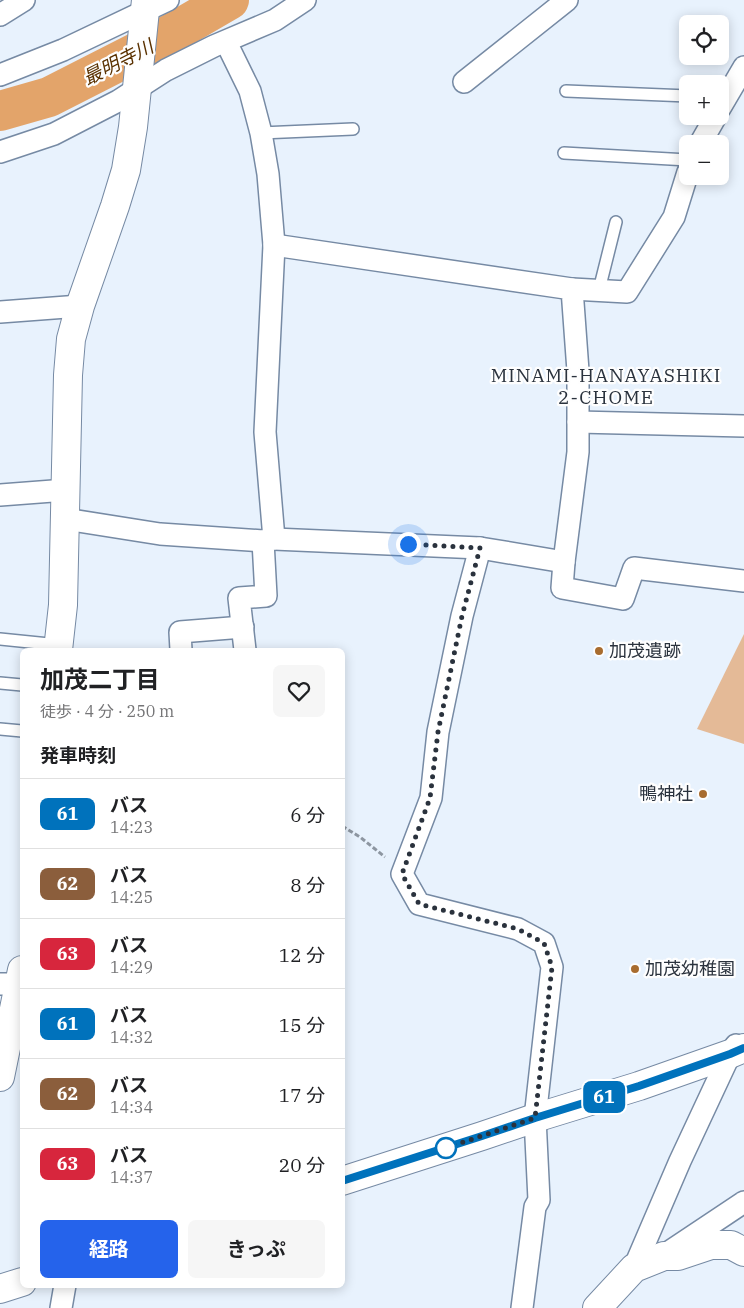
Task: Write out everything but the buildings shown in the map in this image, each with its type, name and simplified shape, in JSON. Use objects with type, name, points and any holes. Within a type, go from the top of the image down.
[{"type":"street","points":[[0,15],[24,0]]},
{"type":"street","points":[[0,152],[54,134],[118,101],[137,85],[275,20],[305,0]]},
{"type":"street","points":[[464,82],[567,0]]},
{"type":"street","points":[[0,75],[63,50],[151,9]]},
{"type":"street","points":[[58,648],[63,604],[68,375],[71,339],[80,306],[126,170],[137,85],[151,9]]},
{"type":"street","points":[[226,42],[250,91],[261,133],[268,174],[274,245],[265,432],[269,540],[266,596],[239,598],[245,648]]},
{"type":"street","points":[[729,90],[744,67]]},
{"type":"street","points":[[274,245],[572,289],[626,292],[674,217],[684,185]]},
{"type":"street","points":[[572,289],[578,371],[578,452],[562,588],[623,599],[634,568],[744,582]]},
{"type":"street","points":[[0,312],[80,306]]},
{"type":"street","points":[[578,422],[744,426]]},
{"type":"street","points":[[0,495],[66,490]]},
{"type":"street","points":[[65,519],[160,534],[480,548],[564,562]]},
{"type":"street","points":[[480,548],[462,616],[440,723],[430,798],[402,874],[419,904],[518,929],[544,943],[552,967],[535,1118],[539,1200],[535,1207],[522,1308]]},
{"type":"street","points":[[182,648],[180,632],[243,627]]},
{"type":"street","points":[[0,1077],[14,1049],[14,980]]},
{"type":"street","points":[[345,1180],[639,1086],[739,1046]]},
{"type":"street","points":[[598,1308],[634,1268],[680,1161],[739,1046]]},
{"type":"street","points":[[634,1268],[664,1256],[744,1202]]},
{"type":"street","points":[[664,1256],[678,1256],[712,1245],[731,1245],[744,1252]]},
{"type":"street","points":[[0,1289],[20,1283]]},
{"type":"street","points":[[61,1308],[64,1288]]},
{"type":"lane","points":[[566,91],[679,96]]},
{"type":"lane","points":[[261,133],[354,129]]},
{"type":"lane","points":[[564,153],[679,159]]},
{"type":"lane","points":[[598,290],[616,222]]},
{"type":"lane","points":[[0,639],[58,648]]},
{"type":"lane","points":[[0,683],[20,685]]},
{"type":"lane","points":[[0,729],[20,731]]},
{"type":"path","points":[[345,828],[382,854],[402,874]]},
{"type":"shaded area","points":[[744,634],[744,744],[697,729]]},
{"type":"waterway","name":"最明寺川","points":[[0,111],[49,97],[155,43],[229,0]]},
{"type":"bus line","name":"61","points":[[345,1180],[639,1086],[744,1048]]},
{"type":"place","name":"加茂遺跡","points":[[599,651]]},
{"type":"place","name":"鴨神社","points":[[703,794]]},
{"type":"place","name":"加茂幼稚園","points":[[635,969]]},
{"type":"district","name":"MINAMI-HANAYASHIKI 2-CHOME","points":[[606,386]]},
{"type":"route","points":[[408,544],[480,548],[462,616],[438,732],[430,798],[402,874],[419,904],[518,929],[544,943],[552,967],[535,1118],[446,1148]]}]
